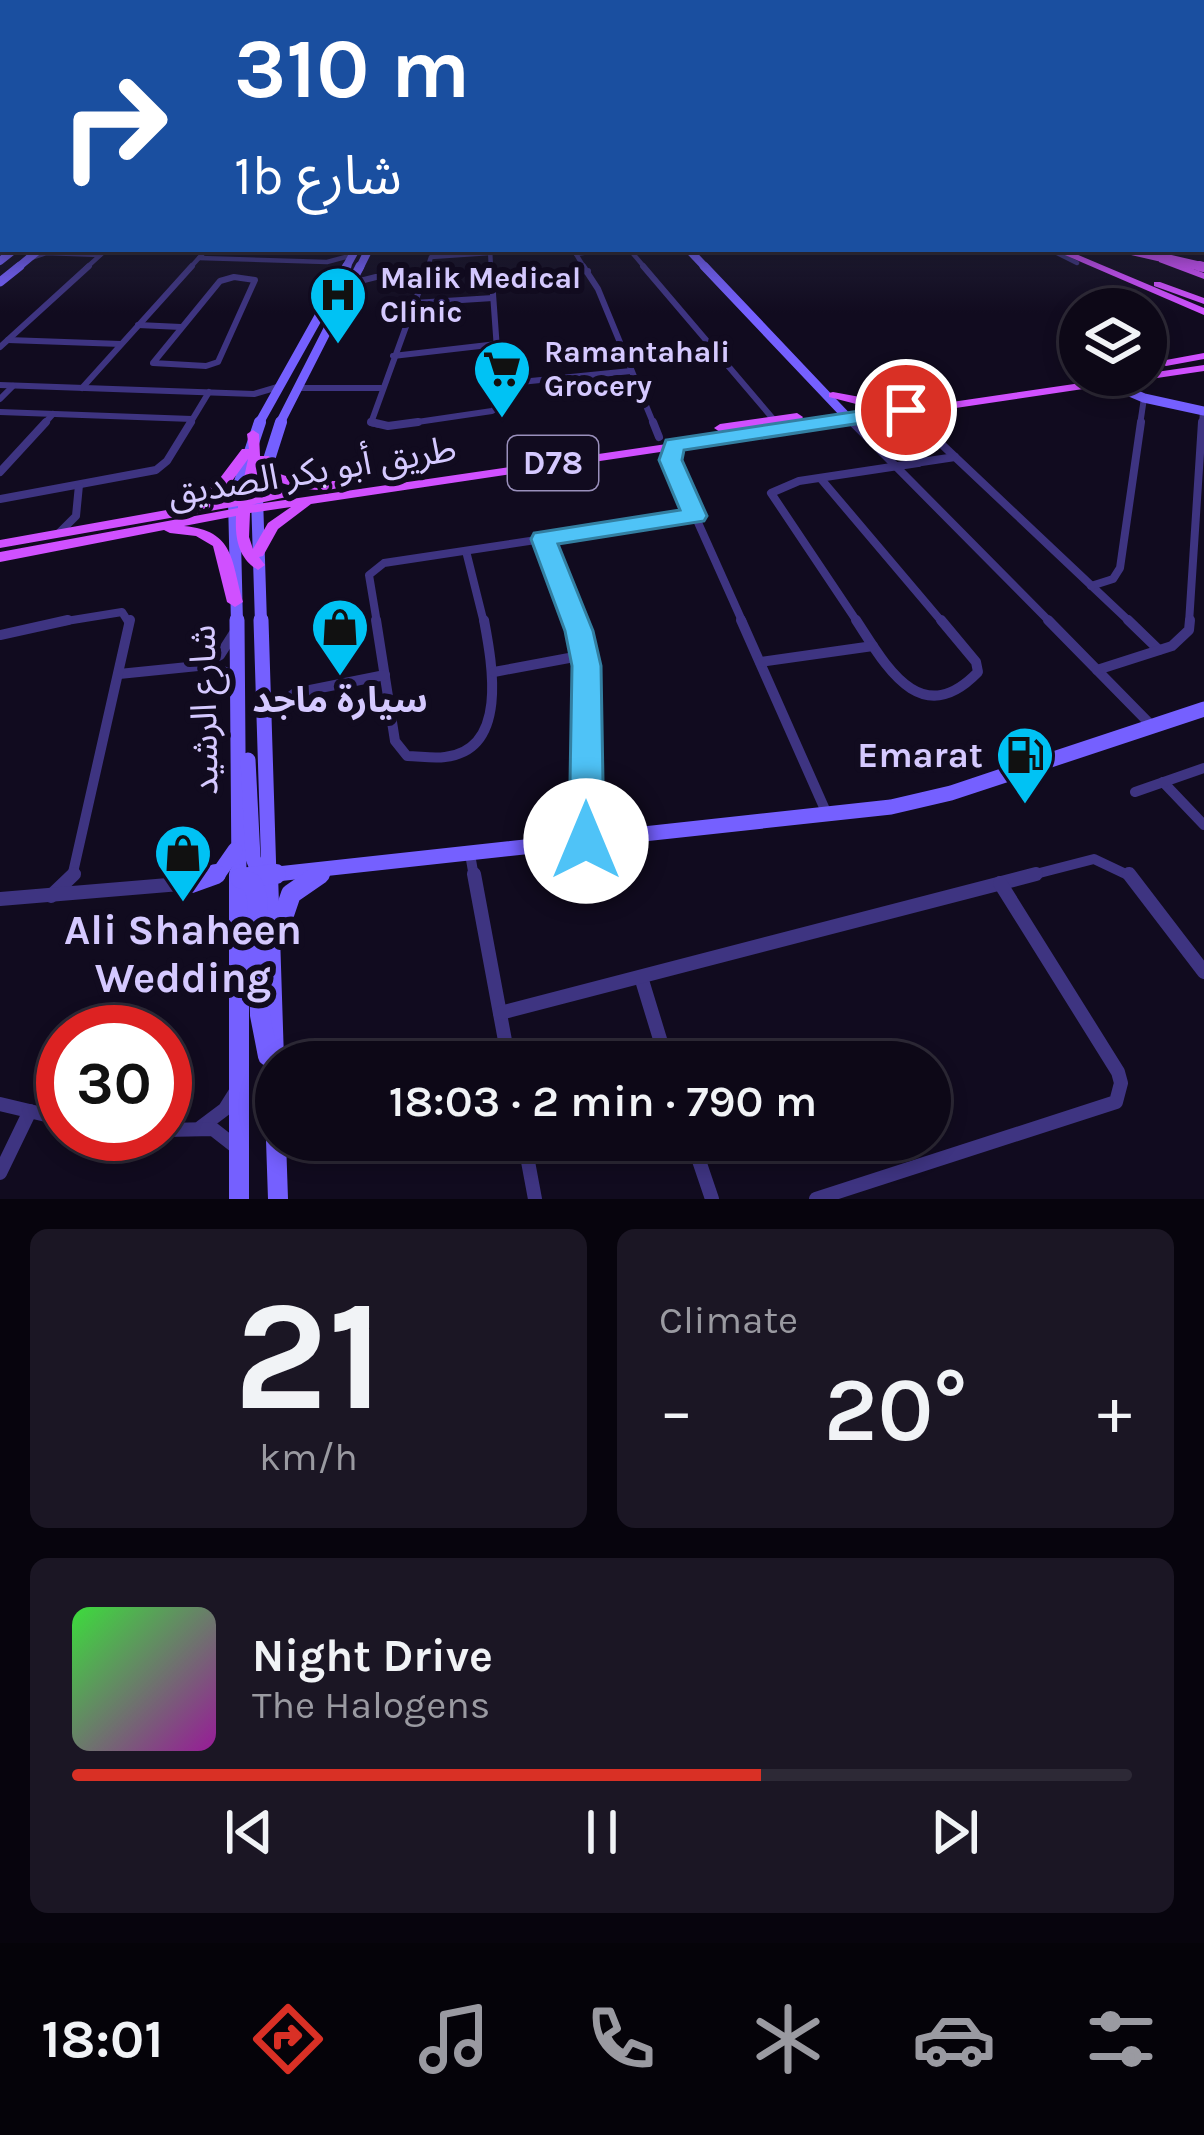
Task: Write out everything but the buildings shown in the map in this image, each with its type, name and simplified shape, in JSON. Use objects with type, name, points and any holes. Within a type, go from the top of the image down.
[{"type":"main road","points":[[0,282],[39,252]]},
{"type":"main road","name":"شارع الرشيد","points":[[239,1199],[239,1084],[268,838],[258,559],[245,504],[352,283],[354,252]]},
{"type":"main road","name":"شارع الرشيد","points":[[274,1041],[260,877],[239,809],[235,602],[246,452],[308,341],[366,252]]},
{"type":"main road","points":[[702,252],[799,354],[843,411]]},
{"type":"main road","points":[[702,252],[843,411]]},
{"type":"main road","points":[[1060,252],[1202,306]]},
{"type":"main road","points":[[1077,252],[1202,306]]},
{"type":"main road","points":[[1139,252],[1204,272]]},
{"type":"main road","points":[[298,388],[291,381],[308,341]]},
{"type":"main road","points":[[1167,363],[1204,356]]},
{"type":"main road","name":"طريق أبو بكر الصديق","points":[[1167,375],[1204,368]]},
{"type":"main road","name":"طريق أبو بكر الصديق","points":[[0,557],[339,485],[1059,378]]},
{"type":"main road","points":[[1020,393],[1016,388],[1059,379]]},
{"type":"main road","name":"طريق أبو بكر الصديق","points":[[0,544],[172,511],[317,499],[647,449],[672,453],[843,411],[906,410],[1059,386]]},
{"type":"main road","points":[[843,411],[948,394]]},
{"type":"main road","points":[[1144,398],[1203,411]]},
{"type":"main road","points":[[843,411],[860,401],[916,399]]},
{"type":"main road","points":[[245,504],[256,450],[254,434]]},
{"type":"main road","points":[[172,511],[222,485],[246,452]]},
{"type":"main road","points":[[265,459],[272,476],[288,483],[339,485]]},
{"type":"main road","points":[[258,559],[273,526],[317,499]]},
{"type":"main road","points":[[137,529],[189,530],[214,539],[223,549],[235,602]]},
{"type":"main road","points":[[239,707],[248,763],[253,864],[260,877],[256,890],[260,1015],[267,1041]]},
{"type":"main road","points":[[260,877],[827,814],[951,793],[1204,709]]},
{"type":"main road","points":[[191,884],[212,878],[231,861],[239,809]]},
{"type":"main road","points":[[268,838],[286,862],[327,869]]},
{"type":"main road","points":[[270,956],[291,894],[327,869]]},
{"type":"main road","points":[[277,1161],[278,1199]]},
{"type":"street","points":[[0,347],[103,252]]},
{"type":"street","points":[[82,388],[204,252]]},
{"type":"street","points":[[264,260],[269,252]]},
{"type":"street","points":[[327,262],[354,252]]},
{"type":"street","points":[[474,252],[430,259],[370,416],[375,425],[492,411],[501,403],[490,252]]},
{"type":"street","points":[[576,252],[659,437]]},
{"type":"street","points":[[632,252],[775,420]]},
{"type":"street","points":[[1057,252],[1077,263]]},
{"type":"street","points":[[199,258],[327,262],[376,277]]},
{"type":"street","points":[[492,279],[588,271]]},
{"type":"street","points":[[352,283],[376,277],[423,278]]},
{"type":"street","points":[[222,279],[255,279],[214,364],[153,363],[182,327],[222,279]]},
{"type":"street","points":[[413,303],[494,298]]},
{"type":"street","points":[[138,325],[182,327]]},
{"type":"street","points":[[8,340],[121,344]]},
{"type":"street","points":[[393,356],[497,344]]},
{"type":"street","points":[[500,385],[631,371]]},
{"type":"street","points":[[305,374],[310,383],[329,387]]},
{"type":"street","points":[[254,394],[284,384]]},
{"type":"street","points":[[0,385],[254,394],[273,402]]},
{"type":"street","points":[[0,399],[13,386]]},
{"type":"street","points":[[298,388],[381,388]]},
{"type":"street","points":[[0,499],[145,473],[165,464],[209,392]]},
{"type":"street","points":[[1091,586],[1113,579],[1120,568],[1144,398]]},
{"type":"street","points":[[906,410],[1159,650]]},
{"type":"street","points":[[843,411],[1152,726]]},
{"type":"street","points":[[1097,670],[1182,638],[1192,620],[1203,411]]},
{"type":"street","points":[[0,412],[192,419]]},
{"type":"street","points":[[0,472],[52,414]]},
{"type":"street","points":[[672,453],[695,516],[827,814]]},
{"type":"street","points":[[821,479],[968,651],[978,672],[967,682],[926,695],[897,682],[772,490],[821,479],[955,457]]},
{"type":"street","points":[[58,533],[76,516],[79,485]]},
{"type":"street","points":[[76,516],[90,527]]},
{"type":"street","points":[[466,551],[494,672],[482,742],[460,754],[416,758],[397,747],[369,575],[372,568],[466,551],[695,516]]},
{"type":"street","points":[[543,539],[585,655],[586,841]]},
{"type":"street","points":[[2,638],[122,612],[130,624],[76,872],[77,885],[87,893]]},
{"type":"street","points":[[200,664],[226,648],[236,630]]},
{"type":"street","points":[[760,662],[873,646]]},
{"type":"street","points":[[494,672],[585,655]]},
{"type":"street","points":[[118,674],[200,664],[224,668],[238,679]]},
{"type":"street","points":[[266,715],[296,693],[385,675]]},
{"type":"street","points":[[265,684],[296,693]]},
{"type":"street","points":[[1135,792],[1204,767]]},
{"type":"street","points":[[1162,782],[1204,825]]},
{"type":"street","points":[[470,854],[505,1041]]},
{"type":"street","points":[[500,1013],[1102,859],[1127,871],[1204,972]]},
{"type":"street","points":[[51,896],[67,886],[76,872]]},
{"type":"street","points":[[1,901],[260,877]]},
{"type":"street","points":[[816,1199],[1116,1102],[1118,1072],[1000,883]]},
{"type":"street","points":[[641,976],[661,1041]]},
{"type":"street","points":[[201,1126],[225,1109],[239,1084]]},
{"type":"street","points":[[0,1105],[36,1112]]},
{"type":"street","points":[[0,1173],[31,1111]]},
{"type":"street","points":[[192,1127],[224,1134],[238,1152]]},
{"type":"street","points":[[528,1161],[536,1199]]},
{"type":"street","points":[[699,1161],[712,1199]]},
{"type":"place","name":"Malik Medical Clinic","points":[[338,346]]},
{"type":"place","name":"Ramantahali Grocery","points":[[502,420]]},
{"type":"place","name":"سيارة ماجد","points":[[340,678]]},
{"type":"place","name":"Emarat","points":[[1025,806]]},
{"type":"place","name":"Ali Shaheen Wedding","points":[[183,904]]},
{"type":"route","points":[[586,841],[587,666],[579,631],[543,539],[695,516],[670,460],[674,445],[906,410]]}]
